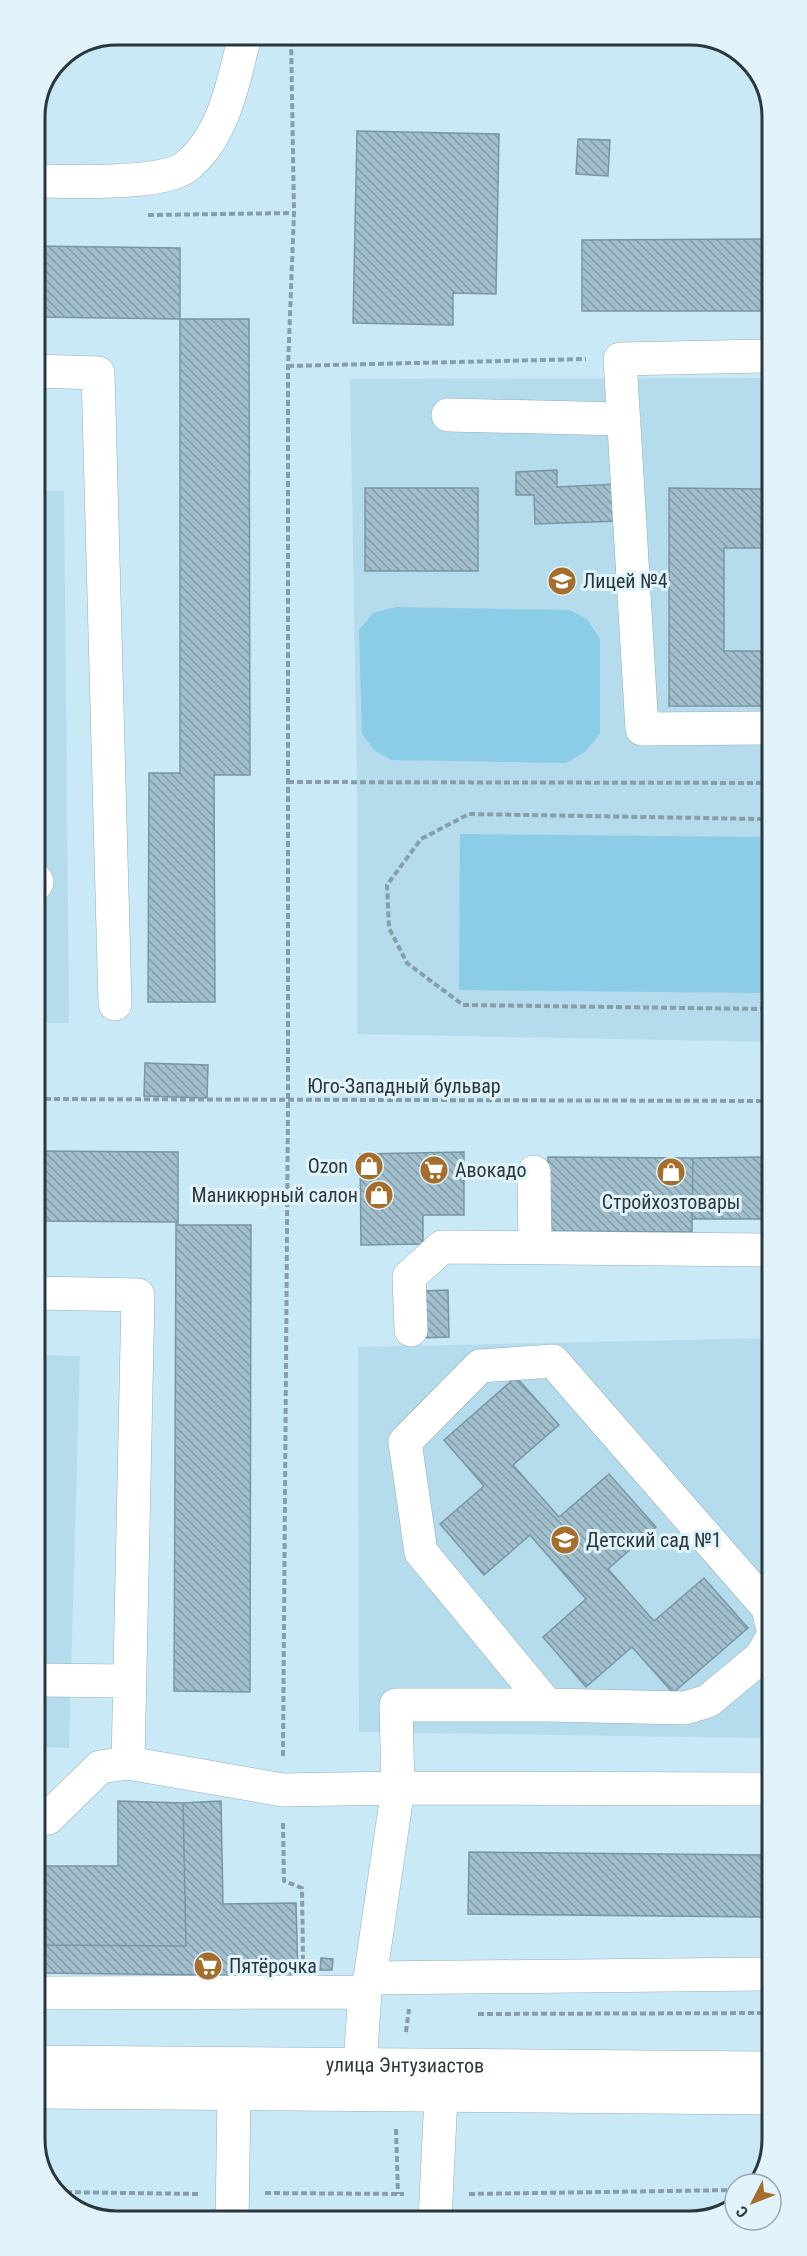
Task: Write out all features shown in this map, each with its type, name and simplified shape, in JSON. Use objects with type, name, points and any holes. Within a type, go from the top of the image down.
[{"type":"main road","points":[[45,182],[156,179],[187,167],[211,139],[229,97],[242,45]]},
{"type":"main road","points":[[762,356],[620,358],[642,729],[762,728]]},
{"type":"main road","points":[[45,371],[98,373],[115,1004]]},
{"type":"main road","points":[[448,415],[624,418]]},
{"type":"main road","points":[[534,1172],[535,1247]]},
{"type":"main road","points":[[411,1330],[409,1277],[442,1247],[762,1250]]},
{"type":"main road","points":[[45,1293],[138,1295],[128,1763]]},
{"type":"main road","points":[[547,1704],[422,1552],[405,1442],[480,1366],[553,1361],[762,1601]]},
{"type":"main road","points":[[358,2080],[367,1985],[398,1788],[396,1705],[547,1704],[685,1708],[708,1701],[762,1655]]},
{"type":"main road","points":[[45,1680],[130,1681]]},
{"type":"main road","points":[[45,1818],[48,1818],[100,1767],[128,1763],[283,1790],[762,1789]]},
{"type":"main road","points":[[45,1993],[303,1992],[414,1977],[762,1974]]},
{"type":"main road","name":"улица Энтузиастов","points":[[45,2063],[234,2079]]},
{"type":"main road","name":"улица Энтузиастов","points":[[441,2081],[762,2068]]},
{"type":"main road","points":[[232,2211],[234,2079]]},
{"type":"main road","name":"улица Энтузиастов","points":[[45,2091],[234,2079],[358,2080],[441,2081],[762,2097]]},
{"type":"main road","points":[[435,2211],[441,2081]]},
{"type":"path","points":[[291,45],[294,213],[288,366],[288,1101],[283,1790],[284,1881],[302,1888],[303,1992]]},
{"type":"path","points":[[141,215],[294,213]]},
{"type":"path","points":[[288,366],[620,358]]},
{"type":"path","points":[[288,782],[762,783]]},
{"type":"path","points":[[762,820],[469,814],[421,839],[387,885],[389,928],[407,963],[464,1005],[762,1009]]},
{"type":"path","name":"Юго-Западный бульвар","points":[[45,1099],[762,1101]]},
{"type":"path","points":[[406,2034],[414,1977]]},
{"type":"path","points":[[467,2014],[762,2013]]},
{"type":"path","points":[[396,2124],[398,2194]]},
{"type":"path","points":[[463,2194],[723,2190]]},
{"type":"path","points":[[68,2192],[206,2194]]},
{"type":"path","points":[[263,2193],[407,2194]]},
{"type":"shaded area","name":"Лицей №4","points":[[762,378],[762,1042],[357,1034],[357,783],[350,379]]},
{"type":"shaded area","points":[[45,491],[64,491],[69,1023],[45,1023]]},
{"type":"shaded area","points":[[396,607],[570,610],[587,619],[600,639],[600,734],[585,752],[566,763],[391,760],[374,750],[362,734],[359,630],[373,613]]},
{"type":"shaded area","points":[[460,834],[762,837],[762,993],[459,990]]},
{"type":"shaded area","name":"Детский сад №1","points":[[762,1338],[762,1738],[359,1732],[358,1347]]},
{"type":"shaded area","points":[[45,1355],[80,1356],[69,1748],[45,1747]]},
{"type":"building","points":[[357,131],[499,134],[496,294],[453,293],[453,325],[353,323]]},
{"type":"building","points":[[578,139],[610,140],[608,176],[576,174]]},
{"type":"building","points":[[762,239],[762,311],[582,311],[582,240]]},
{"type":"building","points":[[45,246],[180,248],[180,319],[45,317]]},
{"type":"building","points":[[180,319],[249,319],[250,775],[214,775],[215,1002],[148,1002],[149,773],[180,773]]},
{"type":"building","points":[[557,470],[557,487],[618,484],[619,521],[535,524],[534,495],[516,495],[516,472]]},
{"type":"building","points":[[365,488],[478,488],[478,571],[365,571]]},
{"type":"building","points":[[669,488],[762,489],[762,548],[724,548],[724,651],[762,651],[762,706],[669,706]]},
{"type":"building","points":[[145,1063],[208,1065],[207,1098],[144,1096]]},
{"type":"building","points":[[45,1151],[178,1152],[178,1225],[251,1225],[250,1692],[174,1691],[176,1222],[45,1221]]},
{"type":"building","points":[[464,1152],[464,1215],[423,1215],[423,1244],[361,1245],[360,1154]]},
{"type":"building","points":[[548,1157],[693,1158],[692,1232],[548,1231]]},
{"type":"building","points":[[762,1157],[762,1219],[692,1219],[693,1158]]},
{"type":"building","points":[[448,1290],[449,1337],[420,1338],[419,1291]]},
{"type":"building","points":[[516,1377],[559,1425],[513,1465],[559,1517],[609,1474],[656,1527],[608,1569],[654,1621],[704,1578],[748,1628],[673,1693],[632,1647],[586,1687],[543,1637],[586,1599],[530,1535],[484,1575],[440,1524],[484,1486],[444,1440]]},
{"type":"building","points":[[118,1801],[183,1803],[186,1946],[45,1945],[45,1866],[118,1866]]},
{"type":"building","points":[[221,1801],[223,1904],[296,1903],[298,1976],[45,1973],[45,1945],[186,1946],[183,1803]]},
{"type":"building","points":[[469,1852],[762,1855],[762,1917],[468,1914]]},
{"type":"building","points":[[321,1958],[333,1959],[332,1970],[320,1970]]},
{"type":"place","name":"Лицей №4","points":[[562,581]]},
{"type":"place","name":"Ozon","points":[[369,1166]]},
{"type":"place","name":"Авокадо","points":[[434,1170]]},
{"type":"place","name":"Стройхозтовары","points":[[671,1172]]},
{"type":"place","name":"Маникюрный салон","points":[[379,1195]]},
{"type":"place","name":"Детский сад №1","points":[[565,1540]]},
{"type":"place","name":"Пятёрочка","points":[[208,1966]]}]
